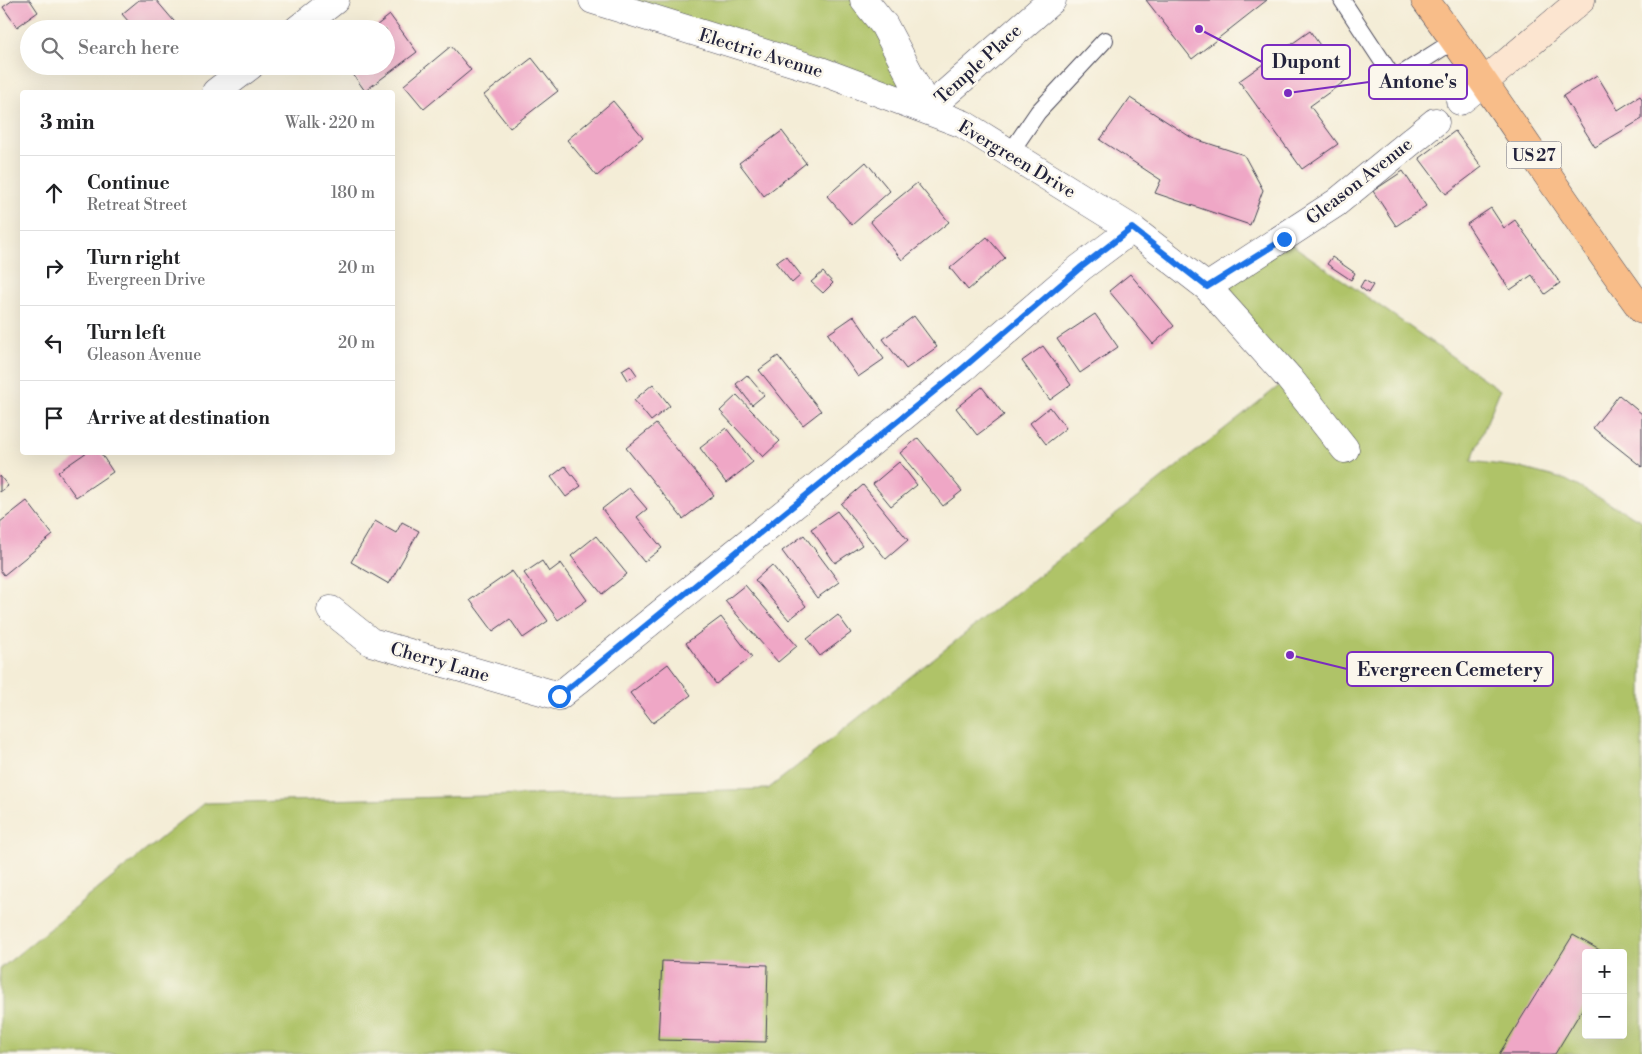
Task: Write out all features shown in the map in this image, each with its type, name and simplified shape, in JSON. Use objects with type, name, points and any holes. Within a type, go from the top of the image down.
[{"type":"main road","name":"US 27","points":[[1425,0],[1485,81],[1642,310]]},
{"type":"street","points":[[309,20],[334,0]]},
{"type":"street","name":"Electric Avenue","points":[[593,0],[821,71],[928,109]]},
{"type":"street","points":[[864,0],[884,25],[928,109]]},
{"type":"street","name":"Temple Place","points":[[928,109],[1052,0]]},
{"type":"street","points":[[1460,101],[1581,0]]},
{"type":"street","points":[[219,90],[238,75]]},
{"type":"street","name":"Evergreen Drive","points":[[928,109],[963,124],[1132,228],[1207,287],[1289,378],[1345,449]]},
{"type":"street","name":"Gleason Avenue","points":[[1207,287],[1336,203],[1435,122]]},
{"type":"street","name":"Cherry Lane","points":[[331,610],[371,642],[559,696],[963,368],[1080,268],[1132,228]]},
{"type":"lane","points":[[1342,0],[1394,80],[1455,40]]},
{"type":"lane","points":[[1010,153],[1038,112],[1105,40]]},
{"type":"green space","points":[[597,0],[864,0],[928,109]]},
{"type":"green space","points":[[1284,239],[1500,390],[1471,461],[1517,467],[1566,480],[1642,521],[1642,1054],[0,1054],[0,969],[204,803],[768,789],[1289,378],[1207,287]]},
{"type":"building","points":[[13,0],[30,0],[38,12],[27,20],[20,20],[20,25],[17,27],[3,7]]},
{"type":"building","points":[[139,0],[156,0],[173,20],[127,20],[122,14]]},
{"type":"building","points":[[1146,0],[1267,0],[1192,59]]},
{"type":"building","points":[[390,15],[394,20],[384,20]]},
{"type":"building","points":[[395,22],[417,52],[395,68]]},
{"type":"building","points":[[1310,31],[1345,81],[1310,106],[1338,144],[1302,169],[1239,81]]},
{"type":"building","points":[[451,46],[471,70],[424,109],[404,85]]},
{"type":"building","points":[[532,58],[558,91],[510,128],[484,95]]},
{"type":"building","points":[[353,75],[386,75],[366,90],[364,90]]},
{"type":"building","points":[[1597,75],[1618,110],[1640,96],[1642,99],[1642,119],[1595,147],[1563,96]]},
{"type":"building","points":[[1130,98],[1192,138],[1244,155],[1263,190],[1250,225],[1155,193],[1161,180],[1100,140]]},
{"type":"building","points":[[613,101],[643,137],[597,176],[567,140]]},
{"type":"building","points":[[782,131],[806,163],[764,196],[739,163]]},
{"type":"building","points":[[1455,131],[1482,167],[1446,194],[1419,158]]},
{"type":"building","points":[[866,162],[890,191],[852,225],[827,196]]},
{"type":"building","points":[[1403,171],[1426,206],[1396,226],[1373,191]]},
{"type":"building","points":[[917,183],[949,222],[902,260],[870,221]]},
{"type":"building","points":[[1491,208],[1504,228],[1515,220],[1560,283],[1545,294],[1532,275],[1510,290],[1467,224]]},
{"type":"building","points":[[987,237],[1005,258],[968,290],[950,268]]},
{"type":"building","points":[[786,256],[801,275],[792,283],[776,263]]},
{"type":"building","points":[[1332,257],[1355,273],[1351,280],[1327,264]]},
{"type":"building","points":[[823,272],[833,283],[823,293],[811,282]]},
{"type":"building","points":[[1130,274],[1174,326],[1153,344],[1109,291]]},
{"type":"building","points":[[1364,280],[1373,285],[1368,293],[1360,287]]},
{"type":"building","points":[[1095,314],[1118,347],[1080,373],[1057,339]]},
{"type":"building","points":[[854,316],[884,359],[858,377],[828,334]]},
{"type":"building","points":[[914,316],[937,347],[906,369],[883,339]]},
{"type":"building","points":[[1043,346],[1071,385],[1050,400],[1022,361]]},
{"type":"building","points":[[778,356],[821,411],[803,425],[759,370]]},
{"type":"building","points":[[630,365],[637,375],[628,380],[622,370]]},
{"type":"building","points":[[747,375],[764,395],[752,405],[736,384]]},
{"type":"building","points":[[653,384],[670,406],[651,421],[634,400]]},
{"type":"building","points":[[982,387],[1004,415],[977,435],[956,408]]},
{"type":"building","points":[[737,395],[780,441],[763,457],[720,411]]},
{"type":"building","points":[[1619,395],[1642,414],[1642,467],[1593,428]]},
{"type":"building","points":[[1050,407],[1066,428],[1046,444],[1030,423]]},
{"type":"building","points":[[656,424],[714,495],[683,519],[626,448]]},
{"type":"building","points":[[726,428],[753,462],[726,483],[700,448]]},
{"type":"building","points":[[918,438],[962,491],[943,506],[900,453]]},
{"type":"building","points":[[83,455],[102,455],[113,472],[76,497],[58,472]]},
{"type":"building","points":[[899,462],[917,485],[891,506],[873,484]]},
{"type":"building","points":[[565,466],[581,486],[566,497],[551,477]]},
{"type":"building","points":[[0,476],[8,486],[0,492]]},
{"type":"building","points":[[863,485],[908,540],[886,559],[841,504]]},
{"type":"building","points":[[629,488],[647,509],[637,517],[662,548],[644,562],[602,509]]},
{"type":"building","points":[[27,501],[53,535],[4,575],[0,570],[0,522]]},
{"type":"building","points":[[837,511],[862,545],[835,563],[811,529]]},
{"type":"building","points":[[375,521],[396,533],[402,522],[419,531],[389,584],[351,562]]},
{"type":"building","points":[[804,535],[839,582],[817,598],[782,551]]},
{"type":"building","points":[[596,536],[627,574],[602,594],[571,556]]},
{"type":"building","points":[[542,561],[549,572],[561,563],[587,600],[558,620],[524,573]]},
{"type":"building","points":[[772,565],[806,606],[789,620],[755,580]]},
{"type":"building","points":[[512,571],[548,621],[523,638],[510,619],[493,631],[470,600]]},
{"type":"building","points":[[745,585],[797,646],[778,662],[725,601]]},
{"type":"building","points":[[838,615],[851,633],[820,656],[807,639]]},
{"type":"building","points":[[721,617],[752,657],[716,684],[686,643]]},
{"type":"building","points":[[668,664],[691,695],[653,723],[630,693]]},
{"type":"building","points":[[1573,935],[1598,949],[1582,949],[1582,1010],[1555,1054],[1499,1054]]},
{"type":"building","points":[[662,961],[768,965],[766,1042],[658,1040]]},
{"type":"place","name":"Dupont","points":[[1199,29]]},
{"type":"place","name":"Antone's","points":[[1288,93]]},
{"type":"place","name":"Evergreen Cemetery","points":[[1290,655]]},
{"type":"route","points":[[559,696],[963,368],[1080,268],[1132,228],[1207,287],[1284,239]]}]
